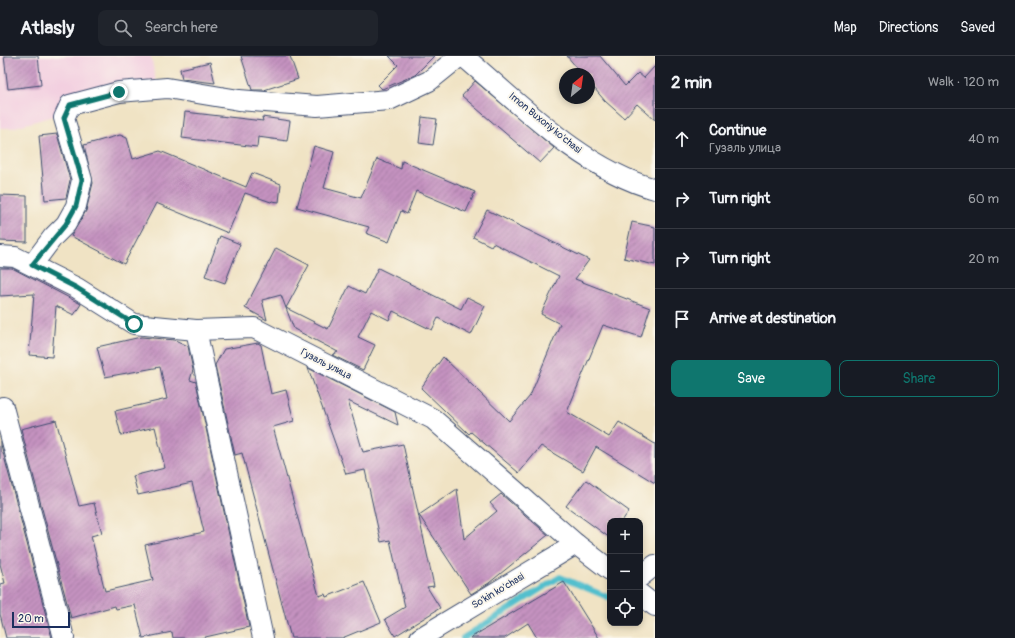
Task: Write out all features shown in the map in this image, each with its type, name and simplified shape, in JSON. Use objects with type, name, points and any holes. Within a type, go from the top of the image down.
[{"type":"street","name":"Imon Buxoriy ko'chasi","points":[[461,56],[558,136],[583,154],[624,177],[655,189]]},
{"type":"street","points":[[32,265],[66,224],[76,206],[82,180],[64,118],[70,105],[119,92],[167,88],[239,100],[317,106],[389,100],[430,81],[461,56]]},
{"type":"street","name":"Гузаль улица","points":[[0,256],[15,257],[32,265],[77,288],[134,324],[196,330],[254,328],[433,419],[576,544],[607,568]]},
{"type":"street","points":[[196,330],[263,638]]},
{"type":"street","points":[[3,407],[64,638]]},
{"type":"street","name":"So'kin ko'chasi","points":[[420,638],[576,544]]},
{"type":"street","points":[[643,575],[655,566]]},
{"type":"street","points":[[643,596],[655,606]]},
{"type":"shaded area","points":[[0,56],[151,56],[157,86],[12,128],[0,128]]},
{"type":"building","points":[[4,56],[38,56],[41,85],[8,89]]},
{"type":"building","points":[[241,56],[290,56],[298,79],[264,90],[252,90]]},
{"type":"building","points":[[389,56],[434,56],[415,75],[382,89],[378,85],[398,65]]},
{"type":"building","points":[[567,56],[600,56],[625,86],[638,73],[644,78],[655,66],[655,120],[637,104],[624,118],[605,101],[595,89],[595,68],[577,68]]},
{"type":"building","points":[[210,62],[215,83],[182,79],[180,69]]},
{"type":"building","points":[[475,81],[554,148],[540,163],[462,96]]},
{"type":"building","points":[[185,112],[263,121],[262,117],[290,121],[287,141],[258,137],[257,147],[182,138]]},
{"type":"building","points":[[422,117],[437,119],[433,145],[419,143]]},
{"type":"building","points":[[57,134],[70,180],[66,198],[45,200],[39,136]]},
{"type":"building","points":[[120,135],[127,138],[133,159],[160,151],[246,187],[252,173],[281,184],[279,202],[271,202],[245,193],[228,233],[156,203],[124,264],[71,236],[86,211],[93,183],[84,145]]},
{"type":"building","points":[[314,146],[334,152],[324,188],[361,198],[377,159],[401,169],[402,161],[475,192],[466,212],[416,191],[407,214],[401,211],[389,242],[366,233],[369,227],[297,207]]},
{"type":"building","points":[[0,195],[27,196],[27,242],[0,241]]},
{"type":"building","points":[[487,210],[589,260],[575,279],[650,308],[641,337],[603,325],[567,412],[609,437],[619,422],[655,444],[655,483],[596,447],[583,471],[541,446],[519,473],[471,432],[469,434],[421,388],[443,357],[509,421],[530,396],[560,324],[541,314],[559,276],[493,243],[491,246],[473,237]]},
{"type":"building","points":[[632,222],[655,227],[655,265],[624,258]]},
{"type":"building","points":[[220,236],[240,244],[225,283],[205,276]]},
{"type":"building","points":[[276,248],[309,265],[286,308],[328,329],[349,286],[365,294],[378,268],[461,309],[467,297],[485,306],[471,335],[438,318],[432,330],[393,311],[389,320],[371,311],[358,337],[375,345],[363,370],[332,355],[338,352],[294,329],[281,295],[262,300],[267,320],[245,308]]},
{"type":"building","points":[[0,268],[12,268],[81,304],[74,315],[56,306],[52,357],[29,355],[34,294],[0,296]]},
{"type":"building","points":[[141,337],[175,340],[188,346],[193,370],[190,380],[196,382],[249,627],[201,638],[173,638],[172,632],[143,638],[135,605],[116,609],[115,606],[71,618],[21,429],[56,420],[79,506],[94,503],[102,533],[91,536],[105,591],[153,580],[145,545],[204,532],[192,483],[138,495],[133,476],[165,468],[155,427],[121,435],[115,411],[167,399],[160,367],[105,377],[97,347]]},
{"type":"building","points":[[258,343],[261,345],[271,394],[286,390],[294,421],[273,427],[319,596],[325,594],[326,597],[364,582],[381,622],[342,638],[291,638],[242,453],[235,455],[215,365],[224,349]]},
{"type":"building","points":[[308,368],[395,412],[398,425],[348,401],[363,452],[403,444],[434,586],[427,587],[440,608],[395,636],[385,619],[405,607],[390,540],[381,542],[365,470],[346,474]]},
{"type":"building","points":[[0,441],[52,638],[6,638],[0,614],[0,584],[5,583],[0,564]]},
{"type":"building","points":[[586,480],[629,511],[624,518],[607,518],[607,536],[566,506]]},
{"type":"building","points":[[457,489],[464,539],[497,511],[490,503],[501,494],[548,535],[489,583],[471,594],[419,515]]},
{"type":"building","points":[[564,582],[599,638],[537,638],[528,623],[505,638],[470,638]]},
{"type":"waterway","points":[[463,638],[560,577],[607,597]]},
{"type":"route","points":[[119,92],[70,105],[64,118],[82,180],[76,206],[66,224],[32,265],[77,288],[134,324]]}]
